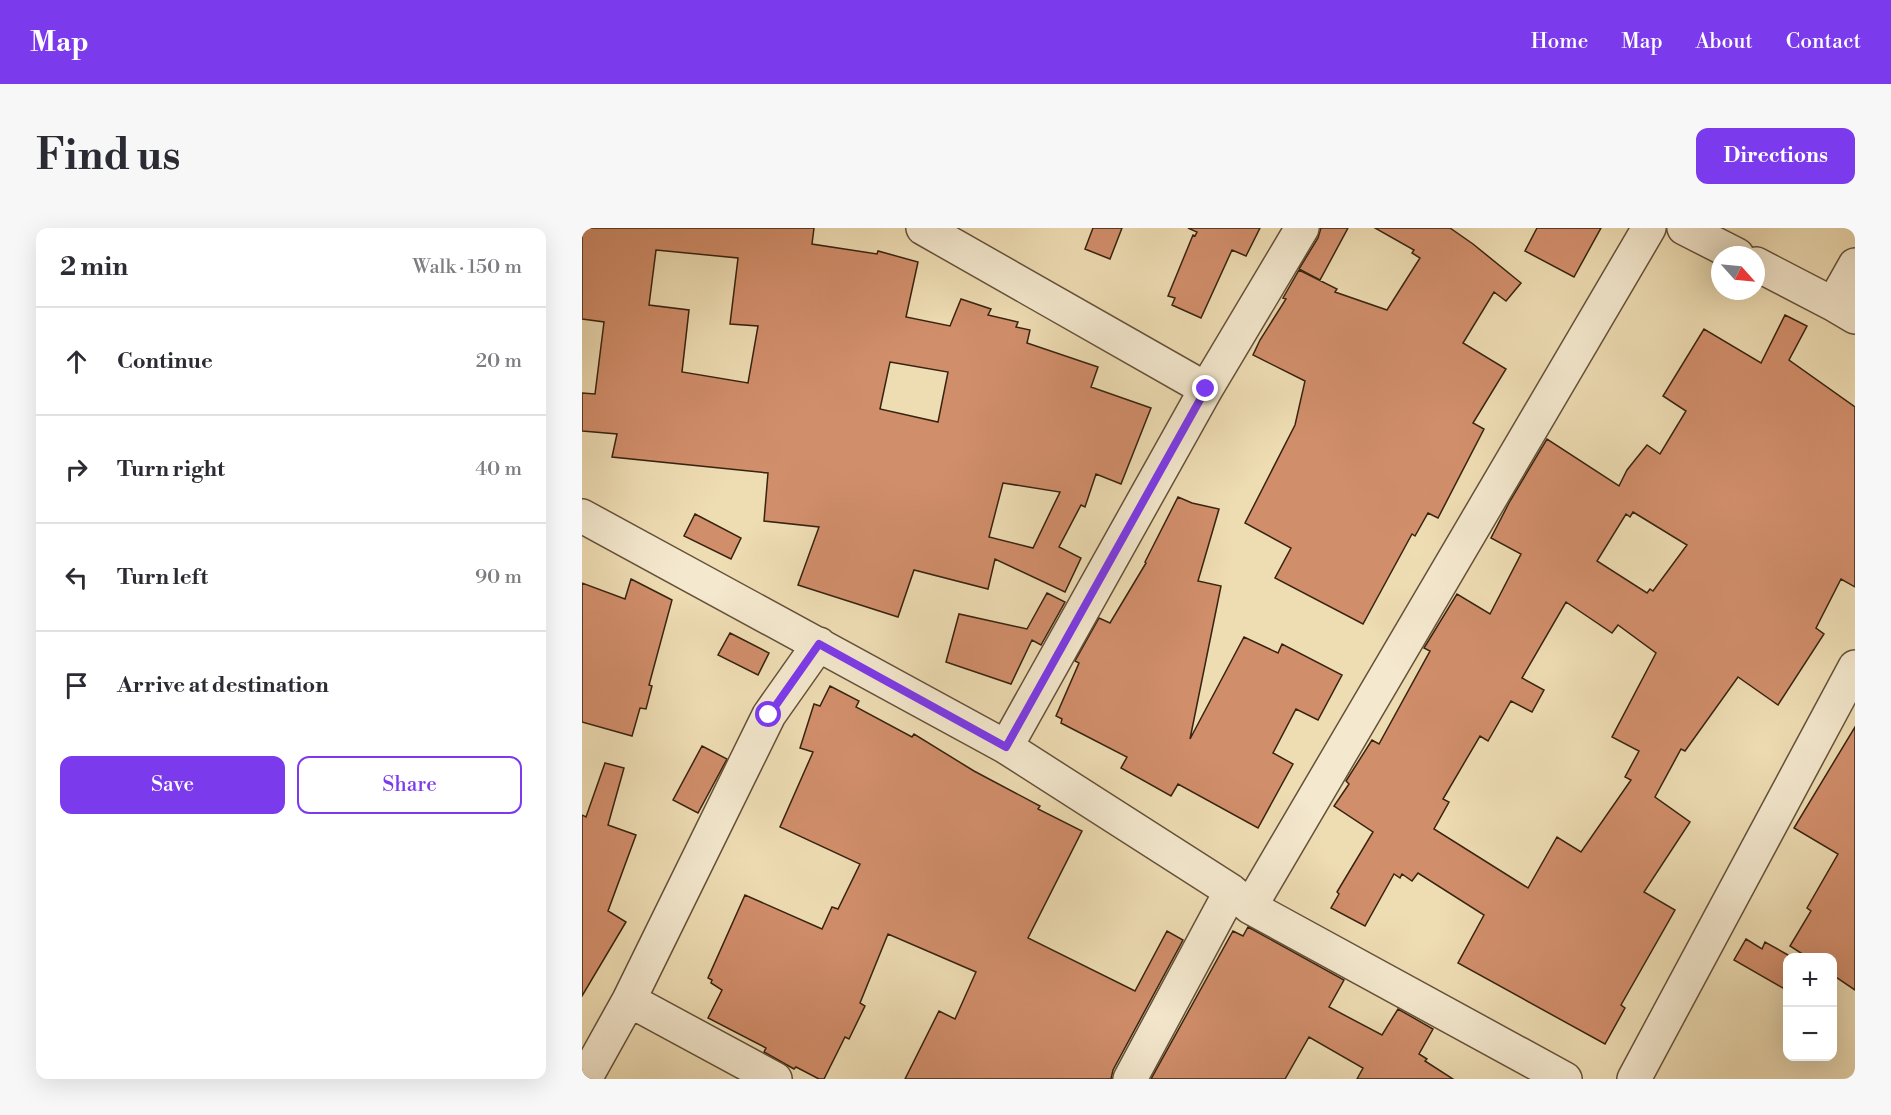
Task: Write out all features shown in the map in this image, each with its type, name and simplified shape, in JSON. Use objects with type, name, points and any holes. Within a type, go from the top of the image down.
[{"type":"street","points":[[923,228],[1206,389]]},
{"type":"street","points":[[1006,747],[1206,389],[1302,228]]},
{"type":"street","points":[[1130,1079],[1649,228]]},
{"type":"street","points":[[1684,228],[1719,246]]},
{"type":"street","points":[[1765,269],[1844,310],[1855,265]]},
{"type":"street","points":[[582,516],[1006,747],[1241,899],[1565,1079]]},
{"type":"street","points":[[585,1079],[629,999],[769,715],[819,644]]},
{"type":"street","points":[[1634,1079],[1855,667]]},
{"type":"street","points":[[629,999],[775,1079]]},
{"type":"building","points":[[582,228],[814,228],[812,244],[877,254],[878,251],[918,262],[906,317],[950,326],[961,299],[991,309],[988,315],[1018,322],[1016,327],[1030,330],[1027,343],[1098,367],[1091,387],[1151,408],[1121,484],[1096,474],[1085,507],[1081,505],[1059,547],[1081,558],[1065,592],[995,559],[988,589],[914,570],[898,617],[798,585],[819,527],[764,521],[768,473],[612,457],[617,434],[582,431],[582,393],[595,394],[604,322],[582,319]],"holes":[[[656,250],[738,258],[730,324],[758,326],[748,383],[682,372],[689,310],[649,305]],[[890,362],[948,372],[938,422],[880,409]],[[1003,483],[1060,492],[1033,548],[989,537]]]},
{"type":"building","points":[[1093,228],[1122,228],[1110,259],[1085,249]]},
{"type":"building","points":[[1188,228],[1260,228],[1246,256],[1232,250],[1201,318],[1172,305],[1175,298],[1168,296],[1193,235],[1195,236],[1197,232]]},
{"type":"building","points":[[1321,228],[1348,228],[1320,280],[1299,269],[1318,238]]},
{"type":"building","points":[[1375,228],[1450,228],[1521,283],[1506,301],[1494,292],[1463,343],[1506,369],[1473,423],[1484,429],[1438,518],[1428,513],[1415,536],[1412,534],[1363,624],[1275,578],[1291,548],[1245,523],[1295,425],[1305,381],[1253,355],[1286,299],[1283,298],[1299,270],[1337,289],[1335,292],[1387,310],[1420,258],[1412,253],[1414,250]]},
{"type":"building","points":[[1537,228],[1601,228],[1574,277],[1525,251]]},
{"type":"building","points":[[1785,315],[1807,326],[1789,360],[1855,407],[1855,587],[1841,579],[1816,628],[1824,634],[1778,705],[1738,677],[1685,751],[1681,749],[1655,797],[1690,822],[1644,892],[1675,910],[1621,1005],[1625,1008],[1605,1044],[1458,963],[1484,915],[1418,873],[1412,881],[1402,874],[1400,878],[1394,874],[1365,926],[1331,908],[1339,894],[1337,892],[1373,832],[1334,806],[1349,784],[1346,781],[1372,740],[1379,744],[1430,651],[1424,648],[1457,594],[1490,614],[1521,554],[1491,538],[1547,439],[1619,486],[1627,470],[1647,445],[1660,454],[1686,411],[1663,396],[1704,329],[1761,363]],"holes":[[[1633,512],[1687,545],[1653,591],[1650,589],[1647,593],[1597,561],[1626,514],[1630,517]],[[1566,602],[1612,633],[1618,625],[1656,653],[1612,737],[1639,751],[1625,777],[1631,780],[1581,852],[1557,837],[1528,888],[1434,829],[1449,802],[1443,799],[1480,736],[1488,741],[1511,701],[1532,712],[1544,690],[1522,678]]]},
{"type":"building","points":[[1178,497],[1192,503],[1219,509],[1198,581],[1221,586],[1190,739],[1244,637],[1278,653],[1282,644],[1342,675],[1318,720],[1296,709],[1273,753],[1293,764],[1258,828],[1178,784],[1171,796],[1121,768],[1127,757],[1061,723],[1062,719],[1056,716],[1079,663],[1075,661],[1099,618],[1110,623],[1146,563]]},
{"type":"building","points":[[695,514],[741,538],[731,559],[684,536]]},
{"type":"building","points":[[631,579],[672,600],[649,685],[652,686],[646,709],[640,708],[632,736],[582,722],[582,583],[625,599]]},
{"type":"building","points":[[1047,593],[1065,602],[1041,645],[1032,640],[1011,684],[946,662],[959,614],[1027,629]]},
{"type":"building","points":[[730,633],[769,653],[758,675],[718,655]]},
{"type":"building","points":[[830,686],[859,701],[856,707],[912,737],[914,734],[974,771],[1040,806],[1038,809],[1082,831],[1028,938],[1135,991],[1167,931],[1183,940],[1113,1070],[1111,1079],[905,1079],[939,1011],[955,1019],[976,972],[888,934],[860,1003],[865,1006],[849,1039],[845,1037],[824,1079],[819,1079],[796,1067],[794,1069],[764,1052],[766,1048],[708,1018],[722,990],[711,983],[712,980],[708,978],[745,895],[822,929],[832,907],[838,909],[860,864],[780,827],[813,752],[800,748],[814,704],[820,706]]},
{"type":"building","points":[[1855,727],[1855,990],[1837,978],[1837,953],[1801,953],[1790,946],[1811,911],[1807,908],[1838,854],[1794,828]]},
{"type":"building","points":[[702,746],[727,759],[698,813],[673,800]]},
{"type":"building","points":[[605,763],[624,768],[608,825],[636,835],[608,911],[626,922],[582,996],[582,815],[586,817]]},
{"type":"building","points":[[1248,927],[1344,980],[1329,1007],[1382,1035],[1398,1009],[1433,1029],[1419,1054],[1427,1059],[1425,1061],[1453,1079],[1357,1079],[1363,1068],[1309,1037],[1285,1079],[1151,1079],[1233,931],[1243,936]]},
{"type":"building","points":[[1746,939],[1762,949],[1765,942],[1784,953],[1783,988],[1734,960]]},
{"type":"route","points":[[769,715],[819,644],[1006,747],[1206,389]]}]
